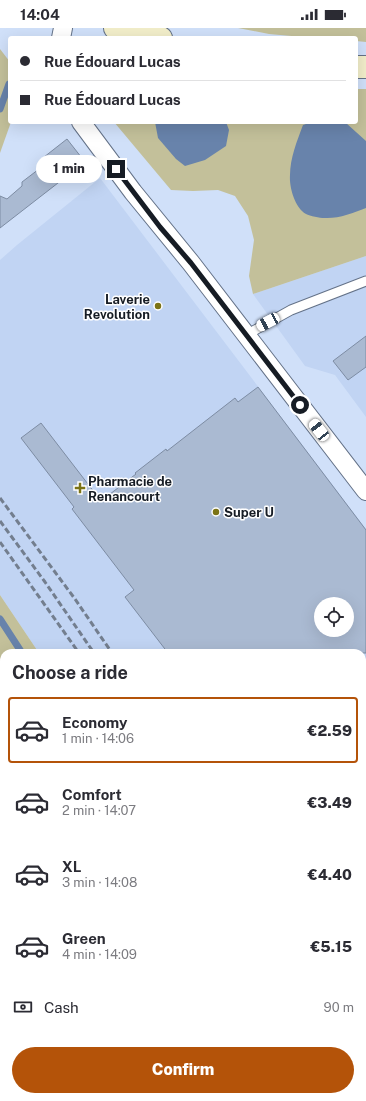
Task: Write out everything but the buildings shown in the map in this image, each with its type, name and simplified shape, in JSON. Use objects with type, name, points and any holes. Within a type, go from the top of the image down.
[{"type":"main road","points":[[114,28],[152,36]]},
{"type":"street","points":[[82,124],[133,192],[191,263],[366,491]]},
{"type":"lane","points":[[246,335],[291,310],[366,281]]},
{"type":"shaded area","points":[[238,28],[366,28],[366,42],[358,41],[358,36],[292,36],[269,34]]},
{"type":"shaded area","points":[[0,49],[8,59],[8,124],[10,124],[0,153]]},
{"type":"shaded area","points":[[358,89],[366,89],[366,256],[253,294],[249,276],[254,240],[248,216],[235,196],[218,190],[171,190],[116,124],[358,124]]},
{"type":"shaded area","points":[[155,124],[227,124],[229,130],[226,146],[205,160],[185,166],[176,159],[158,138]]},
{"type":"shaded area","points":[[347,124],[366,141],[366,208],[340,217],[329,218],[315,217],[302,211],[294,197],[290,175],[294,150],[303,125]]},
{"type":"shaded area","points":[[100,178],[366,529],[366,649],[36,649],[0,595],[0,260]]},
{"type":"shaded area","points":[[366,256],[366,417],[335,375],[305,366],[253,294]]},
{"type":"shaded area","points":[[0,595],[36,649],[0,649]]},
{"type":"waterway","points":[[0,109],[8,87]]},
{"type":"waterway","points":[[0,619],[19,649]]},
{"type":"railway","points":[[0,498],[75,599],[109,649]]},
{"type":"railway","points":[[0,521],[45,582],[91,649]]},
{"type":"railway","points":[[0,542],[76,649]]},
{"type":"place","name":"Laverie Revolution","points":[[158,306]]},
{"type":"place","name":"Pharmacie de Renancourt","points":[[80,488]]},
{"type":"place","name":"Super U","points":[[216,512]]},
{"type":"route","points":[[116,169],[160,227],[191,263],[300,405]]}]
